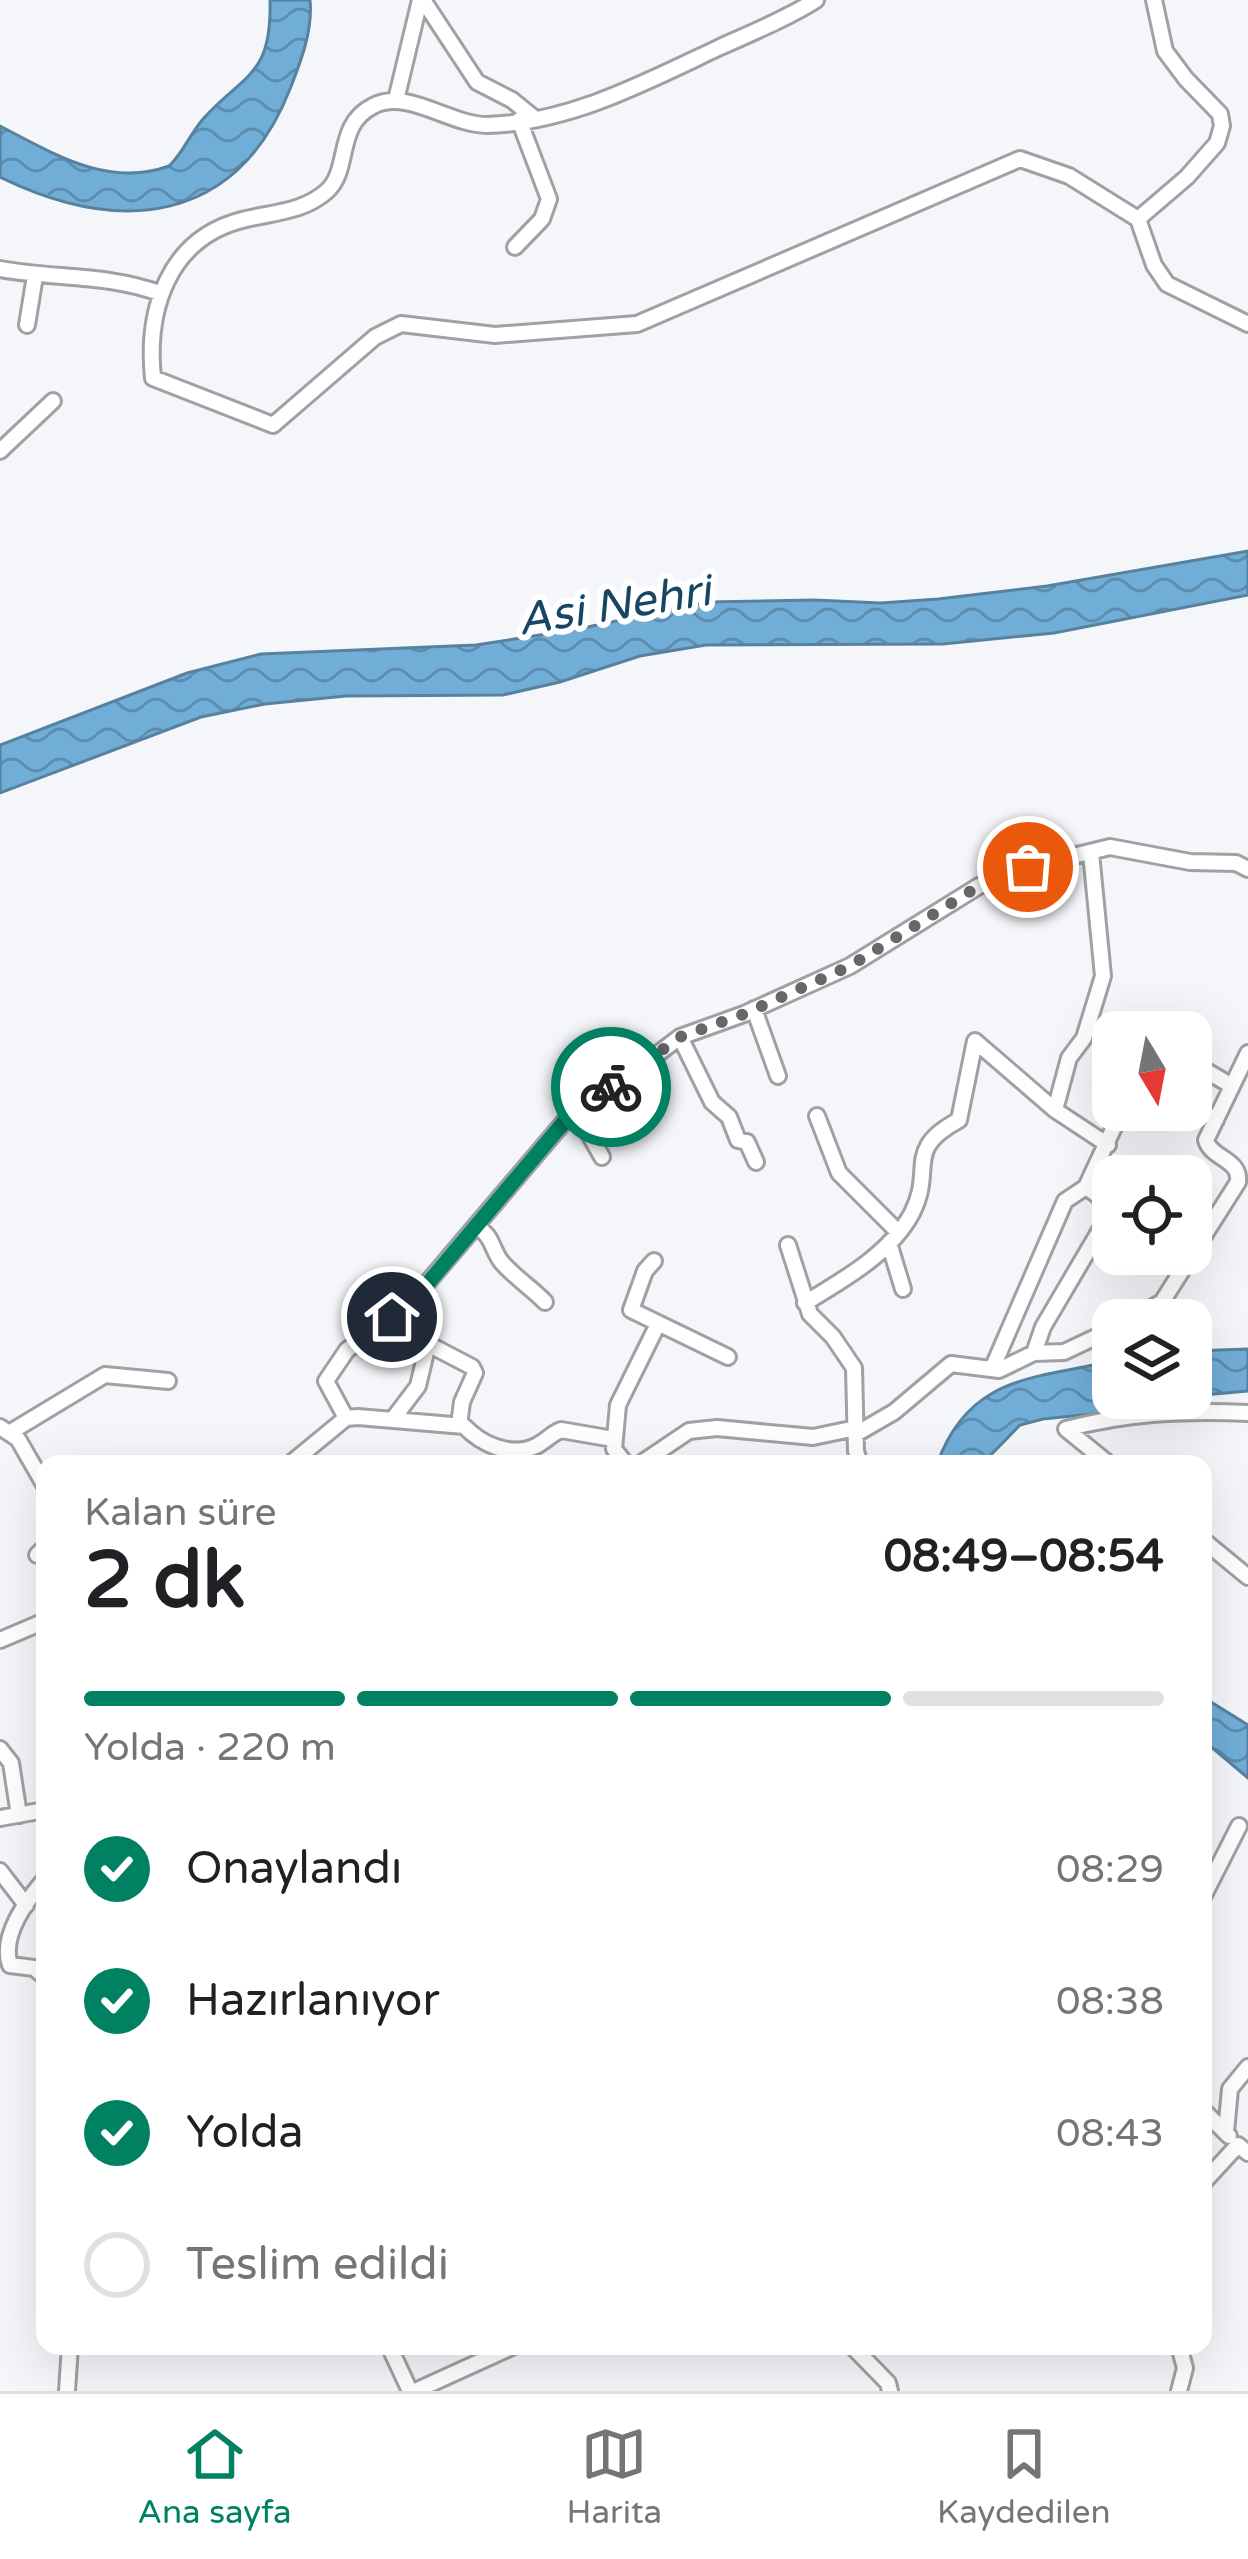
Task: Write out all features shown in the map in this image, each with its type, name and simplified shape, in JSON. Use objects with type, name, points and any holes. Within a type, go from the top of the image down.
[{"type":"street","points":[[396,100],[422,0]]},
{"type":"street","points":[[422,0],[477,82],[512,100],[526,119],[549,199],[542,219],[515,247]]},
{"type":"street","points":[[817,0],[603,103],[526,119],[466,123],[396,100],[372,106],[353,125],[343,144],[339,172],[323,194],[304,206],[242,220],[198,241],[181,256],[159,293],[152,321],[152,378],[273,425],[376,337],[401,324],[495,335],[637,324],[1020,159],[1069,176],[1138,219],[1166,284],[1248,324]]},
{"type":"street","points":[[1138,219],[1187,177],[1217,142],[1222,126],[1220,114],[1165,51],[1154,0]]},
{"type":"street","points":[[0,269],[124,280],[159,293]]},
{"type":"street","points":[[27,325],[35,275]]},
{"type":"street","points":[[0,451],[53,401]]},
{"type":"street","points":[[346,1418],[326,1381],[346,1350],[405,1309],[575,1109],[680,1037],[850,966],[979,886],[1028,867],[1110,847],[1190,862],[1236,863],[1248,869]]},
{"type":"street","points":[[1055,1110],[1069,1058],[1084,1039],[1102,976],[1091,853]]},
{"type":"street","points":[[979,886],[985,902]]},
{"type":"street","points":[[754,1009],[778,1076]]},
{"type":"street","points":[[680,1037],[712,1102],[729,1117],[738,1140],[747,1142],[756,1162]]},
{"type":"street","points":[[806,1303],[848,1277],[912,1214],[929,1139],[959,1120],[974,1041],[1055,1110],[1108,1145]]},
{"type":"street","points":[[1212,1220],[1239,1178],[1233,1165],[1207,1146],[1248,1053]]},
{"type":"street","points":[[1212,1074],[1232,1086]]},
{"type":"street","points":[[575,1109],[602,1157]]},
{"type":"street","points":[[817,1115],[838,1172],[893,1237],[903,1289]]},
{"type":"street","points":[[1212,1119],[1216,1120]]},
{"type":"street","points":[[992,1369],[1065,1201],[1086,1187],[1114,1131]]},
{"type":"street","points":[[1086,1187],[1092,1191]]},
{"type":"street","points":[[477,1227],[489,1234],[502,1263],[545,1302]]},
{"type":"street","points":[[1034,1353],[1043,1327],[1092,1243]]},
{"type":"street","points":[[788,1245],[810,1315],[833,1337],[854,1368],[859,1455]]},
{"type":"street","points":[[654,1262],[645,1271],[631,1309],[657,1326],[697,1339],[728,1357]]},
{"type":"street","points":[[392,1317],[428,1344],[472,1366],[475,1373],[462,1402],[459,1425]]},
{"type":"street","points":[[619,1455],[614,1449],[618,1405],[657,1326]]},
{"type":"street","points":[[653,1455],[689,1431],[717,1428],[813,1437],[856,1431],[893,1412],[951,1364],[999,1370],[1034,1353],[1064,1352],[1092,1339]]},
{"type":"street","points":[[393,1419],[418,1386],[428,1344]]},
{"type":"street","points":[[4,1430],[105,1375],[167,1381]]},
{"type":"street","points":[[1097,1455],[1066,1429],[1117,1416],[1160,1412],[1248,1413]]},
{"type":"street","points":[[301,1455],[346,1418],[459,1425],[496,1448],[530,1448],[561,1430],[614,1439]]},
{"type":"street","points":[[4,1430],[18,1438],[36,1470]]},
{"type":"street","points":[[1212,1547],[1248,1577]]},
{"type":"street","points":[[0,1640],[36,1625]]},
{"type":"street","points":[[0,1749],[10,1763],[19,1815]]},
{"type":"street","points":[[0,1818],[36,1812]]},
{"type":"street","points":[[1212,1880],[1239,1826]]},
{"type":"street","points":[[0,1871],[26,1905]]},
{"type":"street","points":[[36,1892],[14,1925],[6,1953],[10,1965],[36,1970]]},
{"type":"street","points":[[1226,2132],[1230,2089],[1248,2067]]},
{"type":"street","points":[[1212,2119],[1243,2149],[1212,2175]]},
{"type":"street","points":[[67,2391],[69,2355]]},
{"type":"street","points":[[394,2355],[412,2391],[494,2355]]},
{"type":"street","points":[[860,2355],[890,2391]]},
{"type":"street","points":[[1181,2355],[1182,2390]]},
{"type":"water","points":[[270,0],[310,0],[302,56],[267,134],[239,169],[206,192],[169,206],[130,211],[88,207],[0,177],[0,126],[61,157],[103,170],[146,172],[169,166],[203,119],[261,59]]},
{"type":"water","points":[[1248,551],[1248,595],[1054,633],[943,644],[706,645],[640,656],[503,695],[346,696],[265,704],[201,717],[0,793],[0,745],[187,673],[261,654],[476,645],[707,602],[938,599],[1047,586]]},
{"type":"water","points":[[1248,1349],[1248,1391],[1212,1394],[1212,1350]]},
{"type":"water","points":[[1092,1365],[1092,1414],[1020,1425],[991,1455],[941,1455],[967,1413],[1007,1386]]},
{"type":"water","points":[[1212,1703],[1248,1725],[1248,1778],[1212,1748]]},
{"type":"way so far","points":[[611,1087],[680,1037],[850,966],[979,886],[1028,867]]},
{"type":"route","points":[[392,1317],[428,1283],[575,1109],[611,1087]]},
{"type":"water label","name":"Asi Nehri","points":[[614,606]]}]
